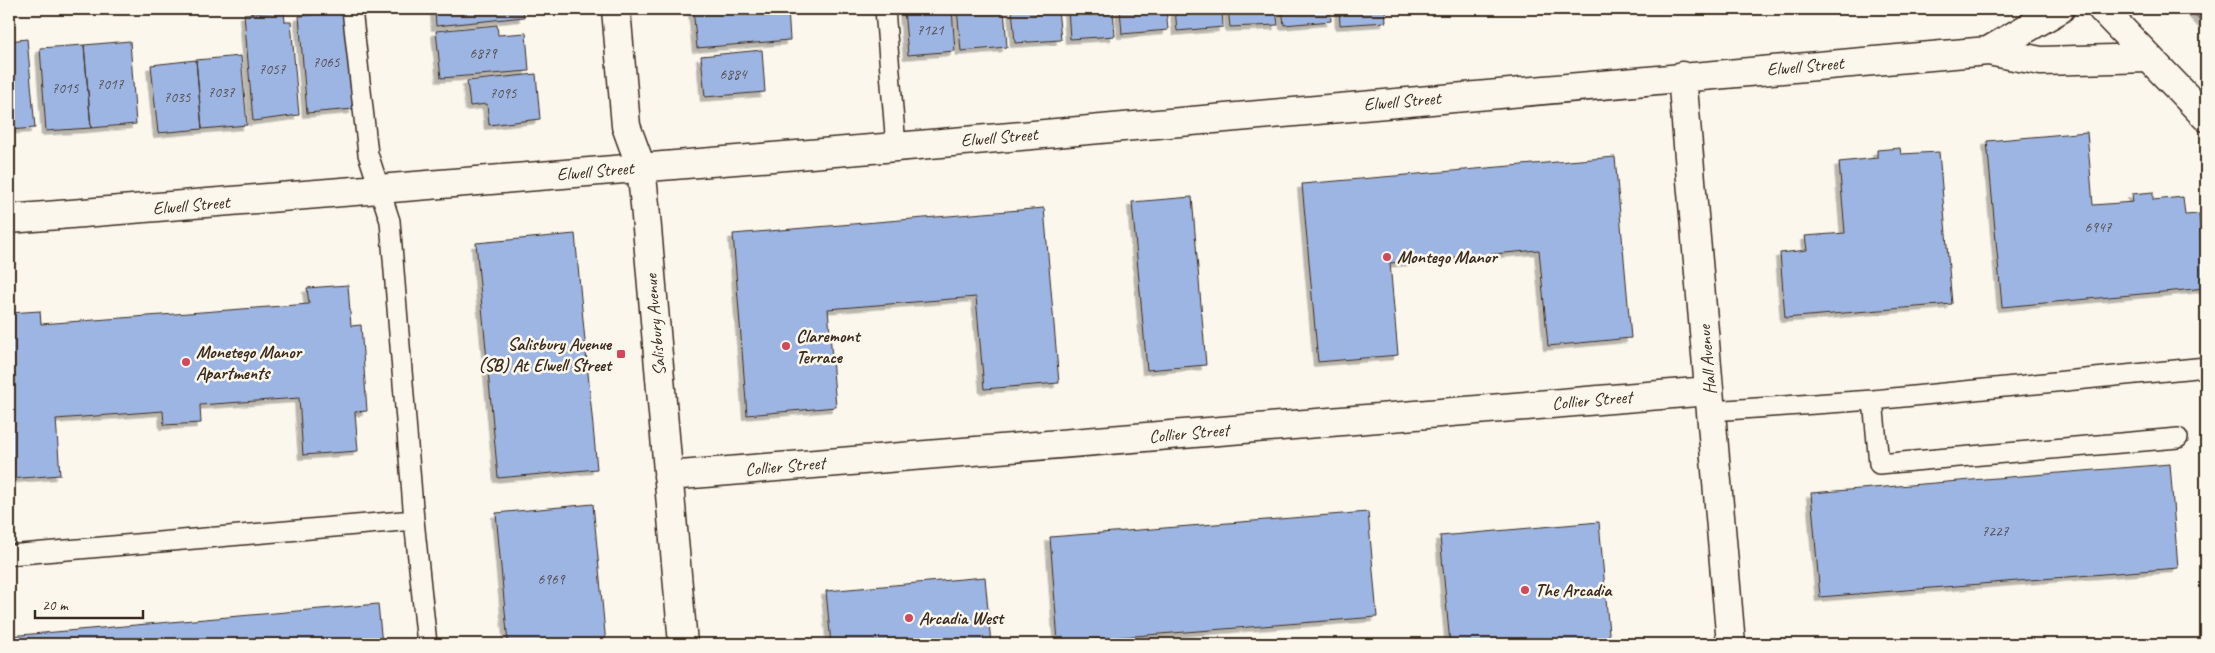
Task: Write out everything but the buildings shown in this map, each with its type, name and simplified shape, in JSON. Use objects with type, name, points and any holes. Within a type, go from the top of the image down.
[{"type":"street","name":"Salisbury Avenue","points":[[616,9],[626,126],[640,167],[684,644]]},
{"type":"street","name":"Elwell Street","points":[[1988,50],[2060,9]]},
{"type":"street","points":[[2102,9],[2206,117]]},
{"type":"street","name":"Elwell Street","points":[[9,219],[896,147],[1988,50],[2040,61],[2148,58]]},
{"type":"street","name":"Hall Avenue","points":[[1682,76],[1731,644]]},
{"type":"street","name":"Collier Street","points":[[668,476],[1710,401]]},
{"type":"lane","points":[[352,9],[368,154],[390,221],[414,520],[427,644]]},
{"type":"lane","points":[[885,9],[896,147]]},
{"type":"lane","points":[[1710,401],[1873,400],[2206,367]]},
{"type":"lane","points":[[1873,400],[1878,464],[2178,438]]},
{"type":"lane","points":[[9,555],[414,520]]},
{"type":"place","name":"Montego Manor","points":[[1387,257]]},
{"type":"place","name":"Claremont Terrace","points":[[786,346]]},
{"type":"place","name":"Salisbury Avenue (SB) At Elwell Street","points":[[621,354]]},
{"type":"place","name":"Monetego Manor Apartments","points":[[186,362]]},
{"type":"place","name":"The Arcadia","points":[[1525,590]]},
{"type":"place","name":"Arcadia West","points":[[909,618]]}]
